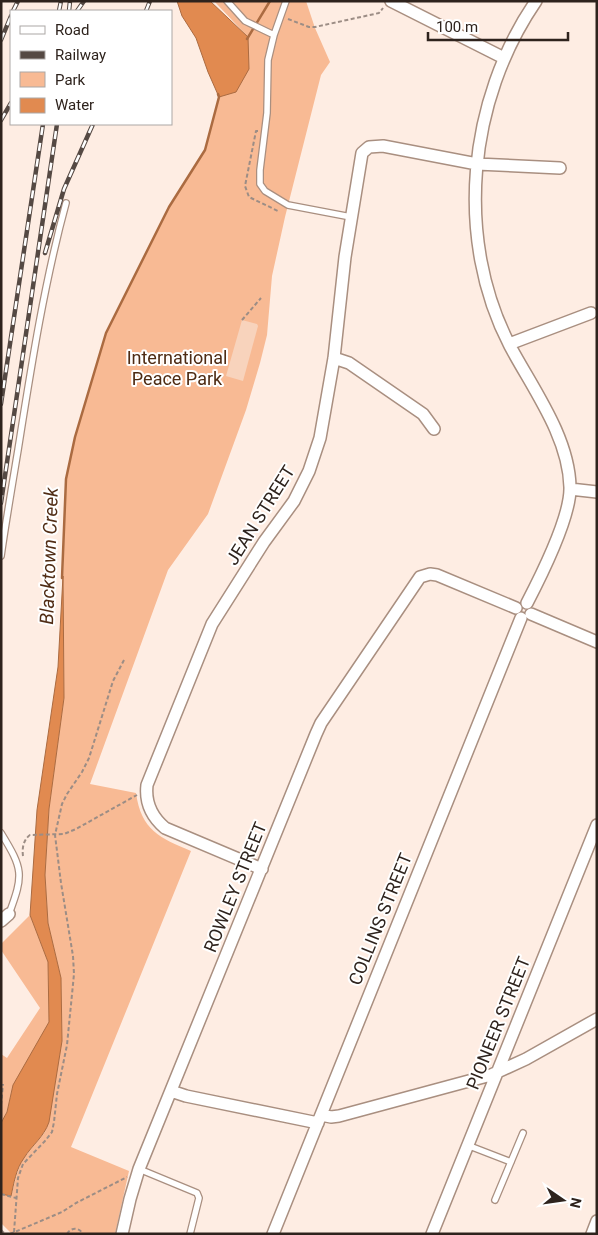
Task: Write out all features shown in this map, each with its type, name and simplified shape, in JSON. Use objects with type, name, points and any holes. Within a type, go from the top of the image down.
[{"type":"street","points":[[391,1],[504,58]]},
{"type":"street","name":"COLLINS STREET","points":[[272,1234],[524,611],[564,520],[570,489],[567,461],[562,442],[509,344],[490,295],[479,252],[476,213],[477,164],[484,117],[504,58],[536,1]]},
{"type":"street","name":"JEAN STREET","points":[[146,793],[148,780],[212,624],[264,542],[294,501],[309,472],[320,438],[334,358],[345,257],[362,153],[369,146],[382,146],[477,164]]},
{"type":"street","points":[[477,164],[560,168]]},
{"type":"street","points":[[509,344],[591,313]]},
{"type":"street","points":[[334,358],[349,363],[422,414],[434,429]]},
{"type":"street","points":[[570,489],[597,492]]},
{"type":"street","name":"ROWLEY STREET","points":[[122,1234],[138,1174],[322,724],[420,577],[430,574],[437,575],[524,611]]},
{"type":"street","points":[[524,611],[597,642]]},
{"type":"street","points":[[146,793],[153,815],[165,828],[262,869]]},
{"type":"street","name":"PIONEER STREET","points":[[432,1234],[597,825]]},
{"type":"street","points":[[171,1091],[186,1096],[319,1119],[339,1116],[484,1078],[597,1020]]},
{"type":"street","points":[[592,1234],[597,1221]]},
{"type":"lane","points":[[226,1],[245,21],[274,35]]},
{"type":"lane","points":[[286,1],[274,35],[268,60],[267,113],[260,170],[261,187],[288,205],[351,217]]},
{"type":"lane","points":[[1,556],[21,425],[41,316],[56,241],[66,203]]},
{"type":"lane","points":[[1,833],[18,862],[20,870],[18,892],[5,918]]},
{"type":"lane","points":[[495,1200],[523,1133]]},
{"type":"lane","points":[[468,1145],[511,1162]]},
{"type":"lane","points":[[138,1174],[197,1193],[199,1198],[190,1234]]},
{"type":"path","points":[[280,16],[315,28],[379,13],[384,7],[385,1]]},
{"type":"path","points":[[242,320],[261,298]]},
{"type":"path","points":[[14,1232],[18,1178],[22,1164],[52,1132],[74,988],[73,956],[60,883],[55,835],[62,804],[89,758],[113,681],[124,660]]},
{"type":"path","points":[[33,835],[55,835],[76,829],[137,795],[146,793]]},
{"type":"path","points":[[1,1104],[3,1084]]},
{"type":"path","points":[[10,1234],[62,1212],[127,1176],[138,1174]]},
{"type":"path","points":[[1,1194],[17,1198]]},
{"type":"path","points":[[67,1234],[69,1230],[75,1228],[81,1230],[83,1234]]},
{"type":"path","points":[[1,1230],[5,1234]]},
{"type":"green space","name":"International Peace Park","points":[[214,1],[306,1],[315,28],[330,62],[321,75],[285,217],[272,276],[267,335],[246,410],[208,514],[168,570],[90,784],[136,793],[142,816],[147,824],[161,837],[191,851],[71,1147],[129,1171],[115,1234],[12,1234],[1,1223],[1,1194],[11,1196],[22,1160],[45,1132],[62,1041],[61,978],[48,923],[45,875],[49,809],[64,698],[63,576],[66,479],[75,437],[106,333],[169,207],[205,150],[219,97],[248,37]]},
{"type":"green space","points":[[30,915],[48,962],[49,1022],[12,1090],[7,1112],[1,1123],[1,1054],[7,1058],[40,1008],[1,950],[1,944]]},
{"type":"water","points":[[177,1],[210,1],[248,37],[249,69],[236,92],[219,97],[196,38],[182,16]]},
{"type":"water","points":[[63,576],[64,698],[49,809],[45,875],[48,923],[61,978],[62,1041],[49,1122],[44,1132],[21,1162],[11,1196],[1,1194],[1,1123],[7,1112],[13,1085],[49,1022],[48,962],[30,915],[37,810],[58,667]]},
{"type":"building","points":[[242,320],[257,324],[258,326],[243,381],[226,376]]},
{"type":"waterway","points":[[247,39],[270,1]]},
{"type":"waterway","name":"Blacktown Creek","points":[[62,578],[66,479],[75,437],[106,333],[169,207],[205,150],[219,97],[218,94]]},
{"type":"railway","points":[[14,10],[18,1]]},
{"type":"railway","points":[[59,10],[61,1]]},
{"type":"railway","points":[[69,10],[70,1]]},
{"type":"railway","points":[[78,10],[84,1]]},
{"type":"railway","points":[[146,10],[150,1]]},
{"type":"railway","points":[[1,40],[10,18]]},
{"type":"railway","points":[[1,120],[10,105]]},
{"type":"railway","points":[[1,404],[43,125]]},
{"type":"railway","points":[[1,503],[57,125]]},
{"type":"railway","points":[[45,253],[64,189],[93,125]]}]
